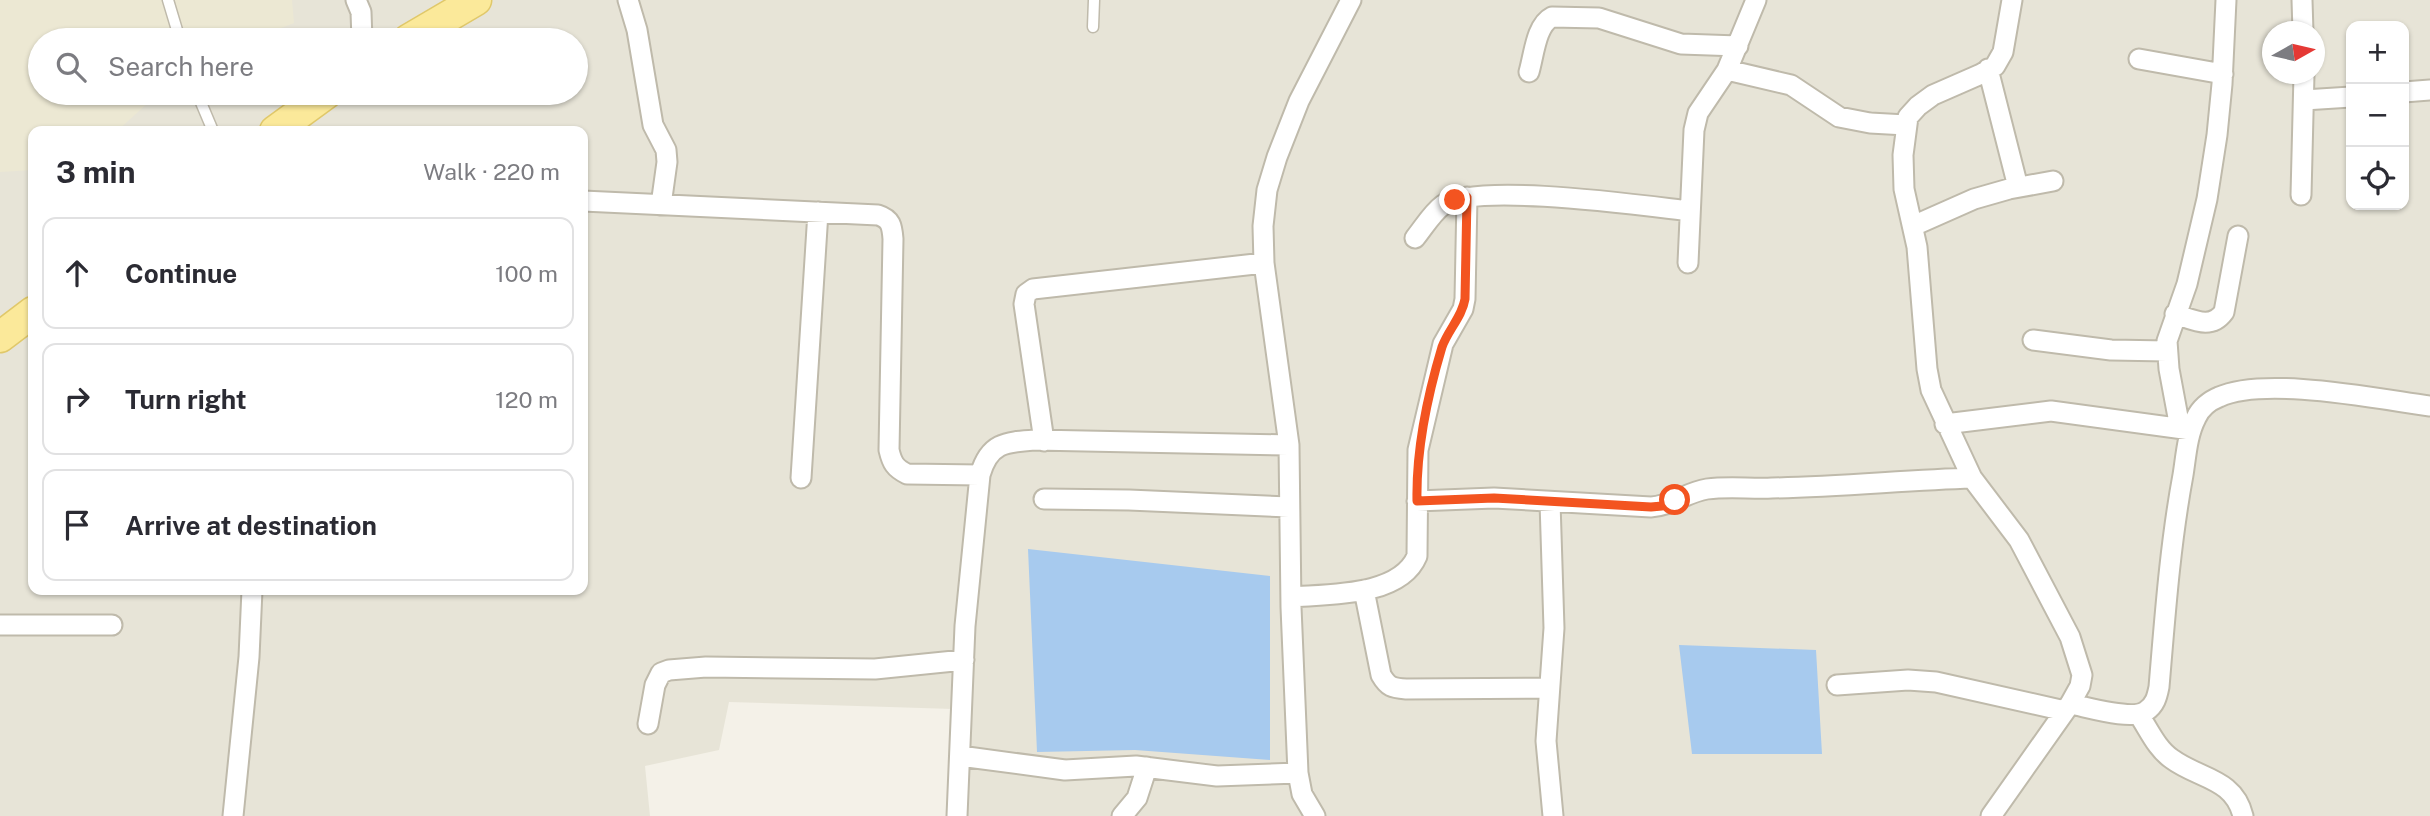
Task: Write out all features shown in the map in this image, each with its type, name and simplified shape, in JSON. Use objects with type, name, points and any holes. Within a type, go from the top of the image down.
[{"type":"main road","points":[[428,28],[476,0]]},
{"type":"main road","points":[[284,126],[311,105]]},
{"type":"main road","points":[[0,337],[28,316]]},
{"type":"street","points":[[628,0],[637,30],[653,125],[666,150],[661,205]]},
{"type":"street","points":[[1315,816],[1303,794],[1297,773],[1289,445],[1264,263],[1263,226],[1267,190],[1277,157],[1299,101],[1351,0]]},
{"type":"street","points":[[1688,264],[1694,130],[1698,113],[1727,70],[1756,0]]},
{"type":"street","points":[[1991,816],[2067,707],[2080,686],[2082,675],[2070,637],[2019,540],[1972,478],[1931,390],[1917,247],[1904,189],[1903,155],[1908,117],[1918,106],[1933,95],[1994,66],[2003,52],[2012,0]]},
{"type":"street","points":[[1837,685],[1927,681],[2067,707],[2139,715],[2154,704],[2159,687],[2170,559],[2186,429],[2167,351],[2167,341],[2188,284],[2217,135],[2223,74],[2225,0]]},
{"type":"street","points":[[2302,0],[2303,21]]},
{"type":"street","points":[[361,2],[362,28]]},
{"type":"street","points":[[1529,72],[1542,27],[1546,20],[1552,17],[1599,18],[1681,44],[1738,46]]},
{"type":"street","points":[[2139,59],[2223,74]]},
{"type":"street","points":[[1988,69],[2018,187]]},
{"type":"street","points":[[1727,70],[1791,85],[1839,117],[1870,123],[1906,125]]},
{"type":"street","points":[[2301,195],[2304,84]]},
{"type":"street","points":[[2409,92],[2430,90]]},
{"type":"street","points":[[2304,100],[2346,97]]},
{"type":"street","points":[[1913,226],[1974,199],[2053,181]]},
{"type":"street","points":[[1415,238],[1443,205],[1467,197],[1580,199],[1690,211]]},
{"type":"street","points":[[1291,597],[1364,590],[1393,580],[1406,572],[1417,556],[1418,450],[1443,344],[1463,309],[1467,197]]},
{"type":"street","points":[[588,201],[886,217],[892,225],[889,450],[892,462],[906,474],[980,475]]},
{"type":"street","points":[[802,478],[818,212]]},
{"type":"street","points":[[2175,314],[2204,323],[2219,320],[2224,312],[2238,236]]},
{"type":"street","points":[[1044,441],[1024,304],[1026,294],[1033,289],[1264,263]]},
{"type":"street","points":[[2033,340],[2111,350],[2167,351]]},
{"type":"street","points":[[2186,429],[2212,400],[2231,392],[2247,390],[2296,389],[2430,406]]},
{"type":"street","points":[[1945,424],[2051,411],[2186,429]]},
{"type":"street","points":[[957,816],[964,660],[980,475],[990,452],[1003,444],[1044,441],[1289,445]]},
{"type":"street","points":[[1417,501],[1494,498],[1651,507],[1662,506],[1687,494],[1713,489],[1972,478]]},
{"type":"street","points":[[1044,499],[1289,507]]},
{"type":"street","points":[[1549,502],[1554,628],[1546,758],[1553,816]]},
{"type":"street","points":[[1364,590],[1381,675],[1387,685],[1406,689],[1549,688]]},
{"type":"street","points":[[233,816],[249,657],[252,595]]},
{"type":"street","points":[[0,625],[112,625]]},
{"type":"street","points":[[648,724],[655,685],[661,673],[669,670],[706,667],[875,669],[964,660]]},
{"type":"street","points":[[2139,715],[2164,752],[2174,760],[2217,781],[2231,792],[2239,802],[2243,816]]},
{"type":"street","points":[[960,756],[1065,769],[1147,767],[1217,776],[1297,773]]},
{"type":"street","points":[[1122,816],[1137,798],[1147,767]]},
{"type":"lane","points":[[168,0],[176,28]]},
{"type":"lane","points":[[1093,27],[1094,0]]},
{"type":"lane","points":[[202,105],[211,126]]},
{"type":"shaded area","points":[[0,0],[2430,0],[2430,816],[966,816],[953,709],[729,702],[719,750],[645,766],[650,816],[0,816]]},
{"type":"shaded area","points":[[0,0],[292,0],[294,23],[281,28],[28,28],[28,105],[146,105],[123,126],[28,126],[28,170],[0,172]]},
{"type":"water","points":[[1028,549],[1270,576],[1270,760],[1135,750],[1037,752]]},
{"type":"water","points":[[1679,645],[1816,650],[1822,754],[1692,754]]},
{"type":"route","points":[[1455,200],[1467,197],[1465,299],[1463,309],[1443,344],[1438,363],[1418,450],[1417,501],[1494,498],[1651,507],[1662,506],[1675,500]]}]
